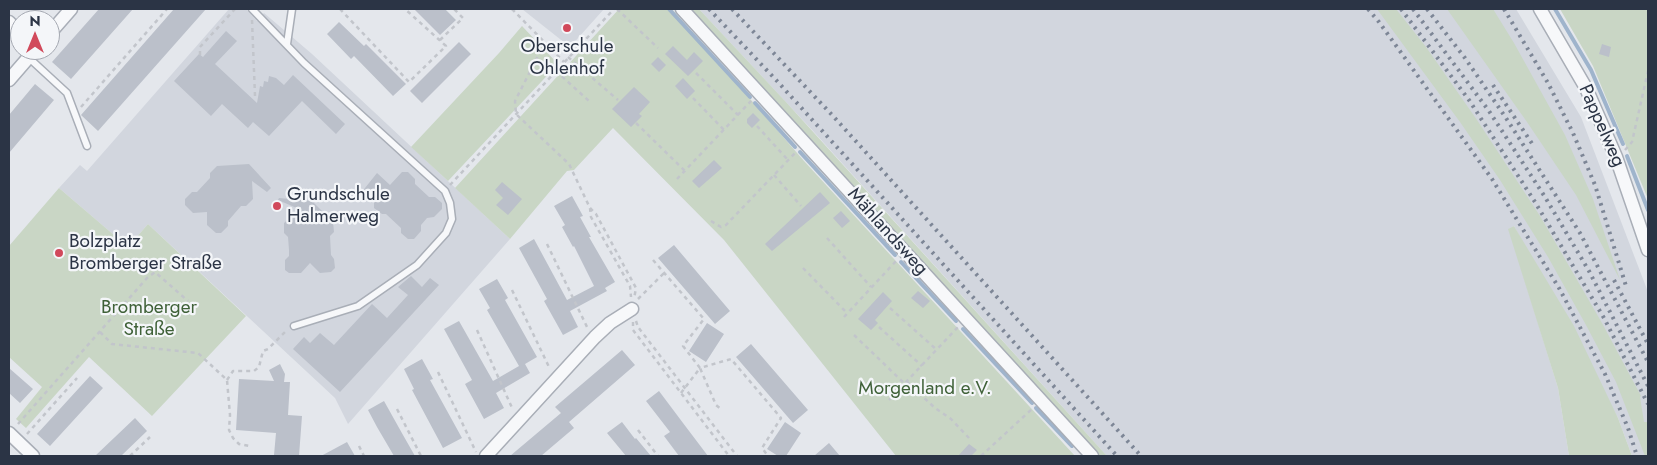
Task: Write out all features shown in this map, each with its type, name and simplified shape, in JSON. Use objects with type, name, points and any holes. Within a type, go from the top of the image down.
[{"type":"street","points":[[60,22],[71,9]]},
{"type":"street","name":"Mählandsweg","points":[[682,9],[1092,456]]},
{"type":"street","name":"Pappelweg","points":[[1540,9],[1586,88],[1616,157],[1648,250]]},
{"type":"street","points":[[9,80],[27,60]]},
{"type":"street","points":[[486,456],[595,337],[610,323],[632,308]]},
{"type":"lane","points":[[287,44],[292,9]]},
{"type":"lane","points":[[254,11],[304,63],[445,191],[450,203],[452,218],[446,233],[417,265],[358,306],[294,326]]},
{"type":"lane","points":[[37,60],[67,93],[87,146]]},
{"type":"path","points":[[76,114],[167,9]]},
{"type":"path","points":[[200,55],[200,47],[235,9]]},
{"type":"path","points":[[340,9],[409,82],[446,46],[406,9]]},
{"type":"path","points":[[440,40],[463,18],[454,9]]},
{"type":"path","points":[[512,9],[564,62]]},
{"type":"path","points":[[445,191],[568,57],[616,9],[658,48]]},
{"type":"path","points":[[254,11],[251,22],[255,96]]},
{"type":"path","points":[[543,42],[515,101],[516,114],[568,164],[590,208],[596,214],[636,288],[632,308],[638,327],[737,456]]},
{"type":"path","points":[[568,57],[618,100]]},
{"type":"path","points":[[556,71],[589,101]]},
{"type":"path","points":[[1616,157],[1632,142],[1648,71]]},
{"type":"path","points":[[696,73],[738,115]]},
{"type":"path","points":[[677,180],[759,93]]},
{"type":"path","points":[[693,98],[724,130]]},
{"type":"path","points":[[636,123],[685,171]]},
{"type":"path","points":[[757,126],[788,160]]},
{"type":"path","points":[[711,221],[721,226],[726,226],[804,142]]},
{"type":"path","points":[[774,176],[800,206]]},
{"type":"path","points":[[590,208],[591,217],[630,286],[633,330],[729,456]]},
{"type":"path","points":[[827,238],[871,288]]},
{"type":"path","points":[[548,244],[587,327],[595,337]]},
{"type":"path","points":[[844,317],[904,252]]},
{"type":"path","points":[[653,260],[704,319],[683,346],[700,368],[716,405],[721,409]]},
{"type":"path","points":[[802,268],[848,313]]},
{"type":"path","points":[[20,445],[100,332],[147,278],[155,272],[188,300]]},
{"type":"path","points":[[632,308],[641,294],[664,273]]},
{"type":"path","points":[[512,290],[549,368],[558,378]]},
{"type":"path","points":[[890,308],[937,350]]},
{"type":"path","points":[[889,400],[966,319]]},
{"type":"path","points":[[250,446],[240,444],[228,430],[230,415],[227,380],[233,371],[254,371],[259,367],[263,351],[268,349],[288,328],[294,326]]},
{"type":"path","points":[[878,327],[922,366]]},
{"type":"path","points":[[476,330],[511,407],[520,420]]},
{"type":"path","points":[[100,332],[112,344],[198,354],[227,380]]},
{"type":"path","points":[[854,335],[906,383],[951,419],[969,438]]},
{"type":"path","points":[[680,393],[700,368],[731,359],[781,418],[762,448],[768,456]]},
{"type":"path","points":[[438,372],[479,456]]},
{"type":"path","points":[[20,445],[77,378]]},
{"type":"path","points":[[981,456],[1041,400]]},
{"type":"path","points":[[397,409],[421,456]]},
{"type":"path","points":[[638,430],[658,456]]},
{"type":"path","points":[[130,456],[150,437]]},
{"type":"path","points":[[359,446],[364,456]]},
{"type":"shaded area","name":"Grundschule Halmerweg","points":[[229,9],[246,9],[257,21],[264,13],[312,54],[510,239],[348,424],[335,398],[148,224],[128,247],[59,188],[80,165],[87,171]]},
{"type":"shaded area","name":"Oberschule Ohlenhof","points":[[522,9],[604,9],[570,47]]},
{"type":"shaded area","points":[[699,9],[1516,9],[1581,117],[1648,292],[1648,456],[1632,456],[1618,418],[1514,226],[1509,229],[1558,388],[1569,456],[1107,456],[813,131]]},
{"type":"green space","name":"Morgenland e.V.","points":[[619,9],[672,9],[804,161],[1075,456],[896,456],[724,240],[613,128],[574,170],[567,171],[510,239],[455,188]]},
{"type":"green space","points":[[688,9],[699,9],[786,102],[1107,456],[1097,456]]},
{"type":"green space","points":[[1377,9],[1396,9],[1426,47],[1540,216],[1602,323],[1641,396],[1644,422],[1648,422],[1648,456],[1645,456],[1616,382],[1548,257],[1500,180]]},
{"type":"green space","points":[[1447,9],[1493,9],[1565,135],[1593,199],[1620,280],[1576,195]]},
{"type":"green space","points":[[1560,9],[1648,9],[1648,199],[1593,66]]},
{"type":"green space","points":[[522,26],[558,64],[448,181],[411,147]]},
{"type":"green space","name":"Bromberger Straße","points":[[59,188],[128,247],[148,224],[246,316],[152,416],[89,357],[26,428],[16,419],[42,387],[9,357],[9,246]]},
{"type":"green space","points":[[1514,226],[1574,326],[1618,418],[1632,456],[1569,456],[1558,388],[1508,229]]},
{"type":"building","points":[[99,9],[133,9],[71,79],[52,62],[54,60],[60,60],[60,53]]},
{"type":"building","points":[[174,9],[206,9],[98,131],[81,115]]},
{"type":"building","points":[[414,9],[445,9],[456,20],[440,35]]},
{"type":"building","points":[[339,22],[364,46],[366,44],[406,84],[393,96],[354,56],[351,59],[327,34]]},
{"type":"building","points":[[226,31],[237,41],[215,64],[257,103],[260,86],[263,87],[264,81],[268,82],[269,76],[276,78],[284,85],[293,75],[345,124],[336,134],[302,101],[269,136],[253,122],[248,128],[222,104],[211,116],[174,81],[199,54],[203,57]]},
{"type":"building","points":[[459,42],[471,54],[422,103],[410,91]]},
{"type":"building","points":[[1602,44],[1611,47],[1609,57],[1599,54]]},
{"type":"building","points":[[673,46],[687,60],[694,52],[703,61],[688,76],[665,54]]},
{"type":"building","points":[[658,57],[666,65],[659,72],[651,64]]},
{"type":"building","points":[[683,78],[695,91],[687,99],[675,86]]},
{"type":"building","points":[[35,84],[54,100],[9,153],[9,115]]},
{"type":"building","points":[[634,87],[650,102],[639,114],[642,116],[631,127],[612,109]]},
{"type":"building","points":[[753,113],[760,120],[752,128],[747,123],[747,119]]},
{"type":"building","points":[[714,160],[722,168],[699,188],[692,181]]},
{"type":"building","points":[[249,164],[271,188],[267,192],[252,181],[253,199],[246,206],[241,206],[228,221],[228,226],[221,233],[216,233],[207,225],[207,212],[193,213],[185,205],[185,199],[192,192],[197,192],[210,178],[210,173],[217,166]]},
{"type":"building","points":[[402,172],[408,172],[415,179],[415,184],[429,197],[435,197],[442,203],[442,209],[434,217],[427,218],[421,225],[421,231],[414,239],[408,239],[401,233],[401,228],[386,214],[382,214],[374,208],[374,189],[358,200],[357,198],[377,173],[390,185]]},
{"type":"building","points":[[502,182],[522,199],[508,215],[496,205],[503,198],[495,190]]},
{"type":"building","points":[[820,192],[830,203],[772,251],[765,244]]},
{"type":"building","points":[[572,196],[583,216],[580,217],[591,237],[589,237],[615,282],[605,288],[607,291],[570,311],[578,327],[563,335],[544,301],[547,299],[519,248],[534,239],[567,300],[594,286],[562,227],[565,225],[554,206]]},
{"type":"building","points":[[279,198],[312,201],[333,222],[334,232],[330,236],[331,255],[334,259],[335,268],[331,272],[320,273],[310,263],[301,273],[289,273],[285,270],[285,260],[289,256],[289,250],[288,237],[284,233],[284,223],[299,209],[278,200]]},
{"type":"building","points":[[841,211],[850,221],[842,228],[833,218]]},
{"type":"building","points":[[674,245],[730,311],[715,324],[658,258]]},
{"type":"building","points":[[411,276],[422,287],[430,278],[439,285],[340,392],[293,349],[304,337],[310,343],[320,333],[334,345],[372,304],[387,318],[408,295],[398,287]]},
{"type":"building","points":[[497,279],[508,298],[505,300],[537,357],[525,364],[530,373],[496,393],[504,408],[484,419],[465,384],[472,380],[444,329],[459,321],[493,381],[519,366],[487,310],[490,308],[479,289]]},
{"type":"building","points":[[918,291],[930,301],[923,308],[911,298]]},
{"type":"building","points":[[883,292],[892,301],[875,320],[878,323],[871,330],[858,319]]},
{"type":"building","points":[[707,323],[724,334],[706,362],[689,351]]},
{"type":"building","points":[[751,344],[808,410],[793,423],[736,357]]},
{"type":"building","points":[[622,350],[635,365],[569,422],[574,428],[541,456],[510,456],[561,413],[555,407]]},
{"type":"building","points":[[422,359],[433,379],[430,380],[462,438],[443,448],[412,390],[414,389],[404,369]]},
{"type":"building","points":[[280,364],[285,374],[284,382],[290,382],[288,415],[302,416],[299,456],[274,455],[276,433],[236,430],[239,379],[274,381],[269,370]]},
{"type":"building","points":[[9,368],[33,389],[20,403],[9,393]]},
{"type":"building","points":[[90,376],[103,388],[50,446],[37,434]]},
{"type":"building","points":[[659,391],[708,456],[679,456],[664,436],[670,432],[646,401]]},
{"type":"building","points":[[384,401],[415,456],[394,456],[377,427],[368,410]]},
{"type":"building","points":[[135,418],[147,431],[121,456],[95,456]]},
{"type":"building","points":[[622,422],[651,456],[626,456],[607,433]]},
{"type":"building","points":[[785,422],[801,433],[786,456],[778,456],[767,449]]},
{"type":"building","points":[[347,442],[355,456],[321,456]]},
{"type":"building","points":[[829,443],[840,456],[814,456]]},
{"type":"building","points":[[969,444],[977,450],[971,456],[958,456]]},
{"type":"waterway","points":[[669,9],[750,97]]},
{"type":"waterway","points":[[1555,9],[1591,70],[1623,144]]},
{"type":"waterway","points":[[755,103],[795,147]]},
{"type":"waterway","points":[[800,152],[895,255]]},
{"type":"waterway","points":[[1627,156],[1648,210]]},
{"type":"waterway","points":[[901,262],[956,321]]},
{"type":"waterway","points":[[963,329],[1032,403]]},
{"type":"waterway","points":[[1036,408],[1072,446]]},
{"type":"railway","points":[[709,9],[777,81],[1117,456]]},
{"type":"railway","points":[[732,9],[833,116],[1141,456]]},
{"type":"railway","points":[[1368,9],[1492,179],[1559,288],[1605,374],[1628,428],[1637,456]]},
{"type":"railway","points":[[1401,9],[1469,100],[1535,202],[1604,318],[1648,404]]},
{"type":"railway","points":[[1413,9],[1489,111],[1545,197],[1589,271],[1648,386]]},
{"type":"railway","points":[[1427,9],[1465,58],[1506,118],[1580,233],[1648,362]]},
{"type":"railway","points":[[1504,9],[1548,83],[1573,133],[1595,185],[1626,286]]},
{"type":"railway","points":[[1493,85],[1533,145]]},
{"type":"railway","points":[[1614,280],[1648,344]]},
{"type":"place","name":"Oberschule Ohlenhof","points":[[567,28]]},
{"type":"place","name":"Grundschule Halmerweg","points":[[277,206]]},
{"type":"place","name":"Bolzplatz Bromberger Straße","points":[[59,253]]}]
